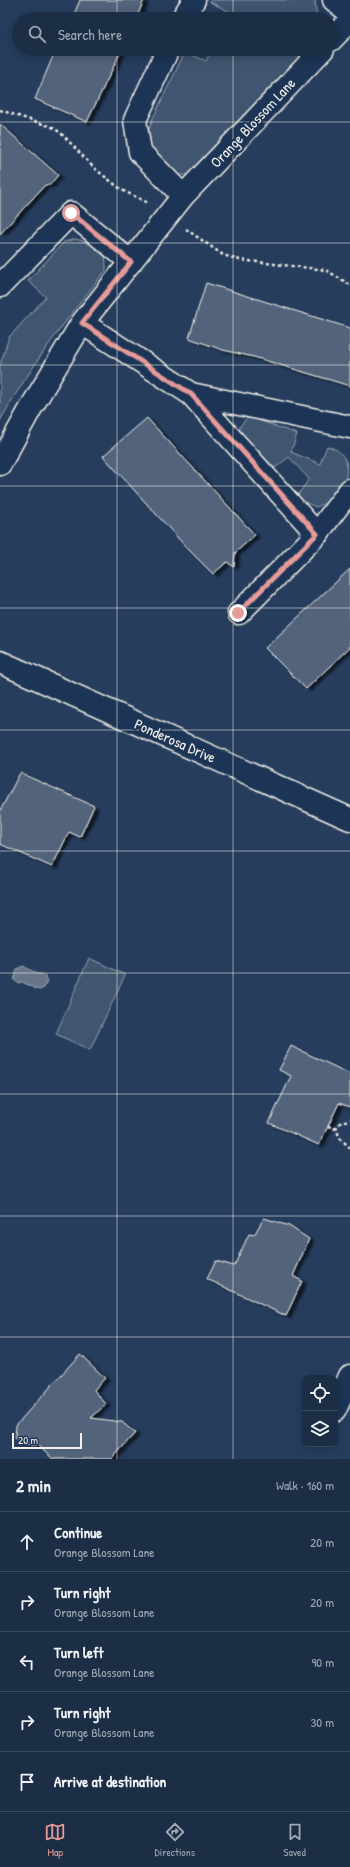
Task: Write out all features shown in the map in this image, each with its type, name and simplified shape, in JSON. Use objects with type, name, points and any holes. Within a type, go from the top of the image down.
[{"type":"street","points":[[186,12],[194,0]]},
{"type":"street","points":[[334,0],[350,13]]},
{"type":"street","points":[[338,33],[350,20]]},
{"type":"street","points":[[165,56],[135,120],[140,152],[183,196]]},
{"type":"street","name":"Orange Blossom Lane","points":[[0,464],[32,406],[82,323],[183,196],[316,56]]},
{"type":"street","points":[[0,286],[71,213],[131,262]]},
{"type":"street","points":[[82,323],[191,394],[317,534]]},
{"type":"street","points":[[191,394],[350,428]]},
{"type":"street","points":[[238,613],[317,534],[350,490]]},
{"type":"street","name":"Ponderosa Drive","points":[[0,662],[350,819]]},
{"type":"street","points":[[338,1403],[350,1376]]},
{"type":"path","points":[[0,110],[52,127],[61,133],[94,168],[122,190],[154,206]]},
{"type":"path","points":[[186,229],[223,255],[251,262],[326,270],[350,285]]},
{"type":"path","points":[[336,1129],[338,1124],[350,1119]]},
{"type":"path","points":[[328,1126],[336,1129],[340,1138],[350,1148]]},
{"type":"shaded area","points":[[211,0],[315,0],[316,12],[230,12],[210,2]]},
{"type":"shaded area","points":[[183,56],[194,56],[206,61],[208,56],[301,56],[195,175],[178,175],[155,153],[146,138],[153,118]]},
{"type":"shaded area","points":[[75,239],[96,247],[102,253],[105,257],[106,270],[50,343],[24,381],[0,421],[0,365],[9,337],[46,297],[28,281],[64,242]]},
{"type":"shaded area","points":[[247,418],[255,419],[297,434],[291,452],[320,464],[327,446],[338,451],[346,461],[347,469],[344,483],[340,490],[330,500],[316,507],[304,502],[298,495],[309,479],[289,457],[275,468],[239,435],[240,426]]},
{"type":"shaded area","points":[[89,958],[125,975],[90,1050],[56,1034]]},
{"type":"shaded area","points":[[23,966],[38,974],[46,976],[47,981],[44,988],[39,990],[22,982],[18,983],[14,980],[17,969]]},
{"type":"building","points":[[80,0],[144,0],[139,12],[75,12]]},
{"type":"building","points":[[53,56],[119,56],[87,122],[35,99]]},
{"type":"building","points":[[0,124],[58,175],[50,185],[45,185],[0,234]]},
{"type":"building","points":[[206,283],[350,328],[350,386],[254,357],[223,350],[189,338]]},
{"type":"building","points":[[147,418],[255,535],[235,553],[234,567],[227,562],[213,574],[188,549],[103,456]]},
{"type":"building","points":[[350,569],[350,647],[306,689],[265,648]]},
{"type":"building","points":[[20,773],[94,806],[80,837],[69,832],[52,867],[0,844],[0,811]]},
{"type":"building","points":[[291,1046],[350,1074],[350,1107],[339,1103],[319,1145],[269,1123],[291,1076],[279,1070]]},
{"type":"building","points":[[264,1218],[289,1226],[309,1239],[293,1276],[302,1281],[286,1316],[207,1279],[216,1261],[234,1266],[249,1234],[254,1235]]},
{"type":"building","points":[[80,1354],[105,1378],[94,1390],[106,1404],[91,1418],[122,1422],[135,1433],[112,1459],[53,1459],[37,1445],[24,1445],[15,1438],[16,1425]]},
{"type":"route","points":[[71,213],[131,262],[82,323],[191,394],[317,534],[238,613]]}]
